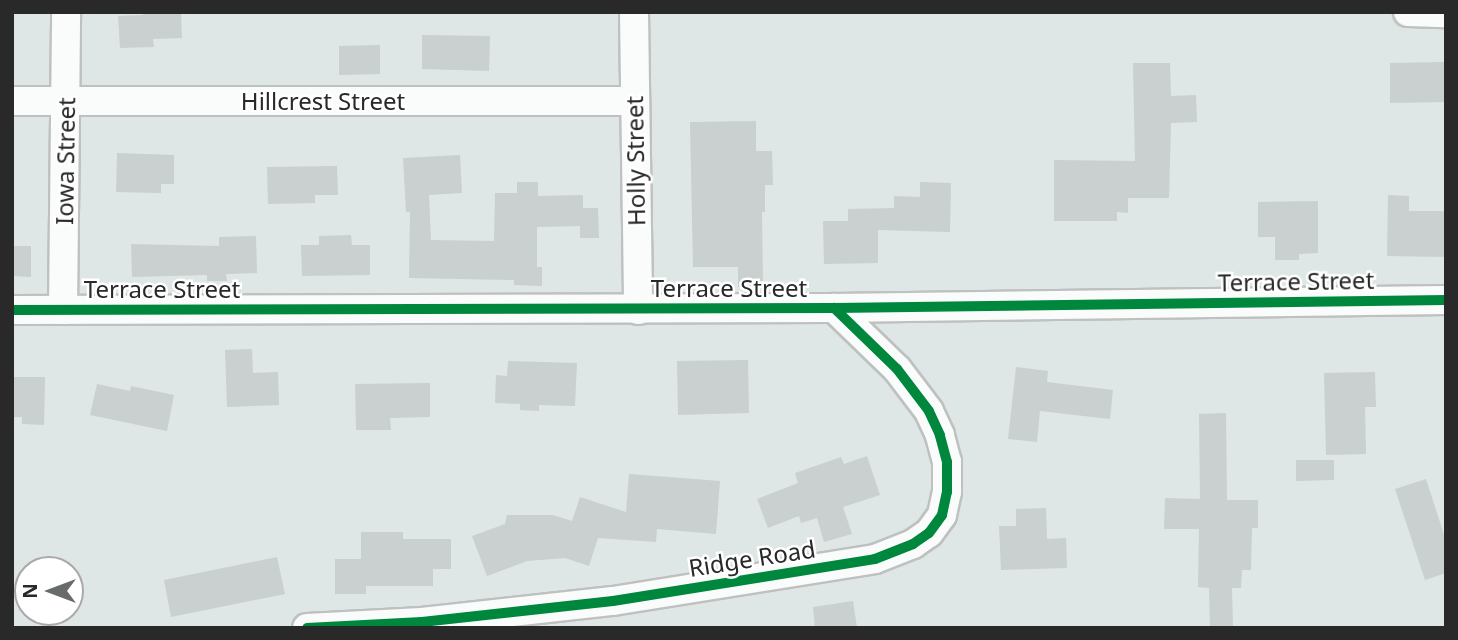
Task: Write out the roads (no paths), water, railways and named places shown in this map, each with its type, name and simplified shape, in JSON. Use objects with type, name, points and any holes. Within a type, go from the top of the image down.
[{"type":"street","name":"Iowa Street","points":[[63,310],[66,12]]},
{"type":"street","name":"Holly Street","points":[[634,12],[638,310]]},
{"type":"street","points":[[1408,12],[1446,13]]},
{"type":"street","name":"Hillcrest Street","points":[[12,101],[634,101]]},
{"type":"street","name":"Terrace Street","points":[[12,310],[834,309],[1446,300]]},
{"type":"street","name":"Ridge Road","points":[[307,628],[422,622],[613,601],[875,559],[913,544],[929,533],[942,515],[947,492],[947,462],[940,435],[929,411],[897,369],[834,309]]}]
